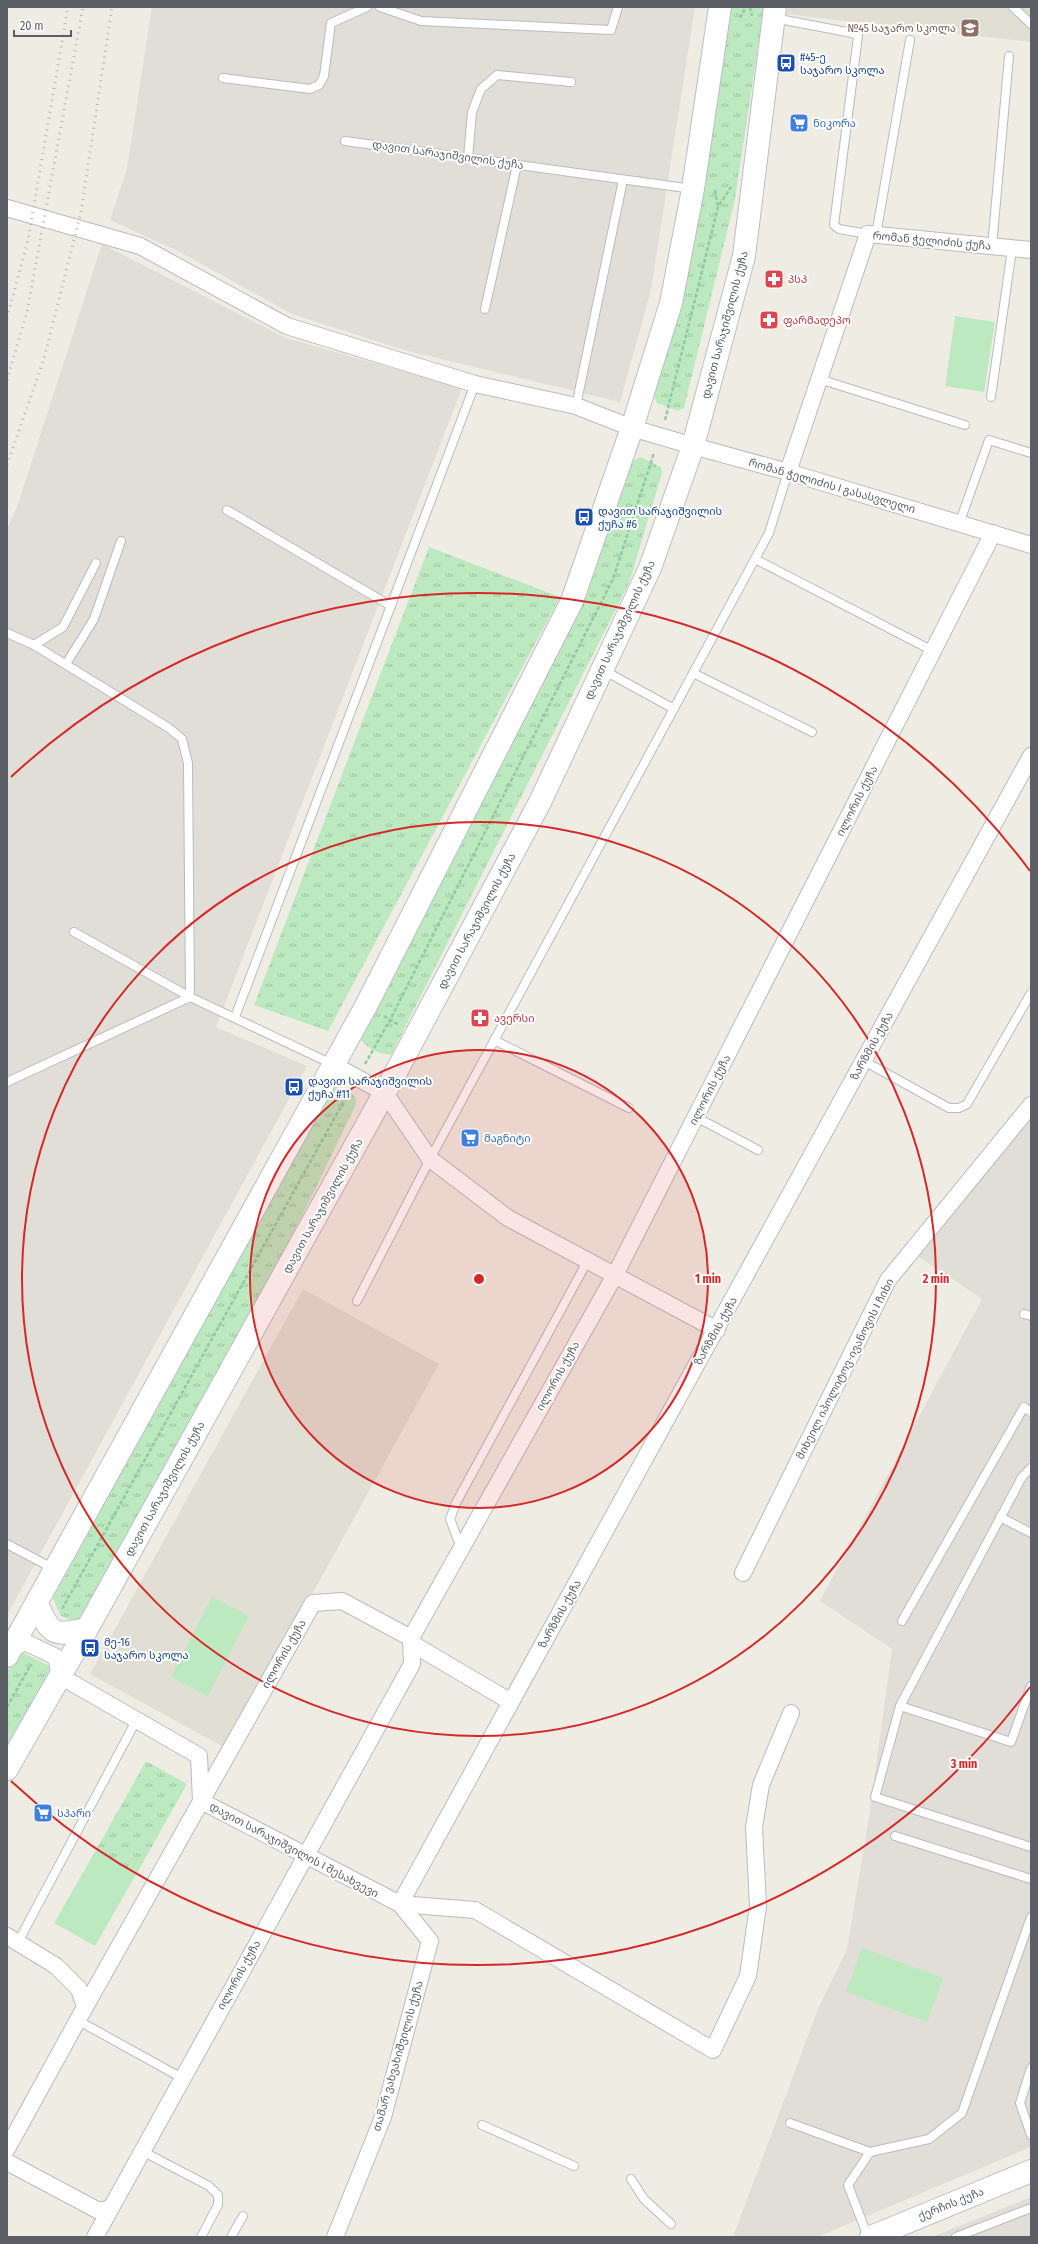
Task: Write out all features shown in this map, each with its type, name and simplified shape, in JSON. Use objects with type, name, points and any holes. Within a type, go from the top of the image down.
[{"type":"main road","points":[[9,1653],[332,1064],[366,1006],[572,601],[632,428],[671,303],[693,189],[720,7]]},
{"type":"main road","name":"დავით სარაჯიშვილის ქუჩა","points":[[7,1769],[87,1629],[385,1093],[540,802],[650,568],[693,446],[744,256],[774,13]]},
{"type":"main road","points":[[37,1604],[47,1626],[51,1629],[62,1634],[87,1629]]},
{"type":"main road","name":"ქერჩის ქუჩა","points":[[870,2237],[1031,2171]]},
{"type":"street","name":"რომან ჭელიძის I გასასვლელი","points":[[7,208],[140,246],[287,326],[475,384],[576,406],[632,428],[788,472],[1031,545]]},
{"type":"street","name":"რომან ჭელიძის ქუჩა","points":[[788,472],[819,379],[872,234],[1031,250]]},
{"type":"street","name":"ილორის ქუჩა","points":[[95,2237],[304,1856],[412,1664],[411,1641],[615,1275],[993,533]]},
{"type":"street","name":"ზარზმის ქუჩა","points":[[400,1904],[1031,756]]},
{"type":"street","points":[[332,1064],[385,1093],[430,1159],[508,1218],[716,1330]]},
{"type":"street","name":"მიხეილ იპოლიტოვ-ივანოვის I ჩიხი","points":[[743,1573],[888,1280],[1031,1105]]},
{"type":"street","name":"ილორის ქუჩა","points":[[7,2149],[81,2014],[313,1603],[342,1601],[411,1641]]},
{"type":"street","points":[[411,1641],[511,1702]]},
{"type":"street","points":[[9,1653],[25,1642],[56,1657],[60,1676]]},
{"type":"street","name":"დავით სარაჯიშვილის I შესახვევი","points":[[60,1676],[200,1756],[201,1801],[304,1856],[400,1904]]},
{"type":"street","points":[[400,1904],[475,1910],[713,2050],[748,1976],[758,1906],[754,1827],[760,1792],[791,1713]]},
{"type":"street","name":"თამარ ვახვახიშვილის ქუჩა","points":[[335,2237],[383,2117],[430,1941],[400,1904]]},
{"type":"street","points":[[12,1939],[56,1966],[79,1989],[81,2014]]},
{"type":"street","points":[[7,2162],[99,2211],[111,2208]]},
{"type":"lane","points":[[223,78],[310,89],[319,85],[324,76],[331,23],[367,7]]},
{"type":"lane","points":[[380,7],[420,21],[611,30],[618,7]]},
{"type":"lane","points":[[1013,7],[1031,24]]},
{"type":"lane","points":[[774,13],[852,32],[858,36],[834,225],[839,230],[872,234],[910,40]]},
{"type":"lane","points":[[992,247],[1009,56]]},
{"type":"lane","points":[[468,158],[472,112],[481,89],[498,75],[571,82]]},
{"type":"lane","name":"დავით სარაჯიშვილის ქუჩა","points":[[345,141],[693,189]]},
{"type":"lane","points":[[485,309],[517,165]]},
{"type":"lane","points":[[576,406],[623,180]]},
{"type":"lane","points":[[990,397],[1012,249]]},
{"type":"lane","points":[[819,379],[965,425]]},
{"type":"lane","points":[[236,1017],[475,384]]},
{"type":"lane","points":[[959,524],[989,440],[1031,453]]},
{"type":"lane","points":[[357,1301],[430,1159],[755,559],[768,533],[788,472]]},
{"type":"lane","points":[[227,510],[391,606]]},
{"type":"lane","points":[[66,664],[94,619],[121,541]]},
{"type":"lane","points":[[755,559],[933,651]]},
{"type":"lane","points":[[34,645],[63,627],[96,563]]},
{"type":"lane","points":[[7,633],[34,645],[66,664],[169,728],[182,739],[188,763],[190,997]]},
{"type":"lane","points":[[602,670],[674,709]]},
{"type":"lane","points":[[693,673],[812,732]]},
{"type":"lane","points":[[74,932],[190,997],[236,1017],[332,1064]]},
{"type":"lane","points":[[864,1061],[949,1108],[959,1108],[967,1104],[1031,993]]},
{"type":"lane","points":[[7,1082],[190,997]]},
{"type":"lane","points":[[494,1040],[629,1108]]},
{"type":"lane","points":[[696,1117],[758,1150]]},
{"type":"lane","points":[[461,1549],[450,1519],[456,1503],[588,1260]]},
{"type":"lane","points":[[902,1621],[1024,1407],[1031,1412]]},
{"type":"lane","points":[[1031,1468],[1022,1477],[900,1706],[875,1797],[1031,1847]]},
{"type":"lane","points":[[1000,1517],[1031,1533]]},
{"type":"lane","points":[[7,1544],[55,1569]]},
{"type":"lane","points":[[900,1706],[1011,1742],[1031,1686]]},
{"type":"lane","points":[[12,1939],[137,1719]]},
{"type":"lane","points":[[895,1836],[1031,1878]]},
{"type":"lane","points":[[790,2123],[870,2152],[929,2139],[962,2113],[1031,1917]]},
{"type":"lane","points":[[81,2014],[182,2078]]},
{"type":"lane","points":[[1031,2068],[1020,2103],[1031,2135]]},
{"type":"lane","points":[[482,2125],[574,2166]]},
{"type":"lane","points":[[142,2151],[209,2186],[218,2195],[218,2205],[201,2237]]},
{"type":"lane","points":[[870,2152],[848,2185],[870,2237]]},
{"type":"lane","points":[[631,2179],[644,2199],[671,2224]]},
{"type":"lane","points":[[956,2237],[1031,2208]]},
{"type":"lane","points":[[231,2237],[243,2216]]},
{"type":"path","points":[[366,1006],[416,1035]]},
{"type":"path","points":[[51,1629],[390,1020]]},
{"type":"path","points":[[7,1707],[40,1649]]},
{"type":"shaded area","points":[[152,7],[695,7],[651,290],[620,402],[404,350],[292,314],[178,251],[110,220],[127,168]]},
{"type":"shaded area","name":"№45 საჯარო სკოლა","points":[[787,7],[1031,7],[1031,42],[786,14]]},
{"type":"shaded area","points":[[102,244],[286,338],[462,388],[216,1027],[307,1066],[7,1615],[7,529],[17,507]]},
{"type":"shaded area","points":[[1031,1109],[1031,2147],[817,2237],[733,2237],[818,2009],[847,1949],[870,1810],[892,1649],[820,1601],[982,1299],[916,1255]]},
{"type":"shaded area","points":[[303,1289],[439,1364],[227,1749],[90,1674]]},
{"type":"shaded area","points":[[1031,2197],[1031,2237],[932,2237]]},
{"type":"green space","points":[[730,7],[764,7],[735,199],[684,408],[678,411],[657,403],[654,396],[703,199]]},
{"type":"green space","points":[[955,316],[995,322],[984,392],[945,386]]},
{"type":"green space","points":[[640,457],[661,467],[662,473],[629,583],[391,1055],[368,1047],[358,1036],[595,572],[631,462]]},
{"type":"green space","points":[[429,547],[560,597],[328,1031],[254,1005]]},
{"type":"green space","points":[[335,1086],[355,1096],[356,1104],[257,1302],[152,1496],[79,1624],[60,1615],[53,1598],[327,1091]]},
{"type":"green space","points":[[212,1597],[249,1616],[208,1696],[171,1677]]},
{"type":"green space","points":[[19,1651],[52,1667],[7,1745],[7,1672]]},
{"type":"green space","points":[[146,1761],[187,1784],[137,1873],[96,1850]]},
{"type":"green space","points":[[96,1850],[137,1873],[95,1946],[54,1923]]},
{"type":"green space","points":[[862,1948],[943,1978],[927,2022],[846,1992]]},
{"type":"railway","points":[[7,318],[28,240],[68,7]]},
{"type":"railway","points":[[7,380],[27,312],[83,7]]},
{"type":"railway","points":[[7,465],[44,359],[81,212],[112,7]]},
{"type":"place","name":"№45 საჯარო სკოლა","points":[[970,28]]},
{"type":"place","name":"#45-ე საჯარო სკოლა","points":[[786,63]]},
{"type":"place","name":"ნიკორა","points":[[799,123]]},
{"type":"place","name":"პსპ","points":[[774,279]]},
{"type":"place","name":"ფარმადეპო","points":[[769,320]]},
{"type":"place","name":"დავით სარაჯიშვილის ქუჩა #6","points":[[584,517]]},
{"type":"place","name":"ავერსი","points":[[480,1018]]},
{"type":"place","name":"დავით სარაჯიშვილის ქუჩა #11","points":[[294,1087]]},
{"type":"place","name":"მაგნიტი","points":[[470,1138]]},
{"type":"place","name":"მე-16 საჯარო სკოლა","points":[[90,1648]]},
{"type":"place","name":"სპარი","points":[[43,1813]]}]
